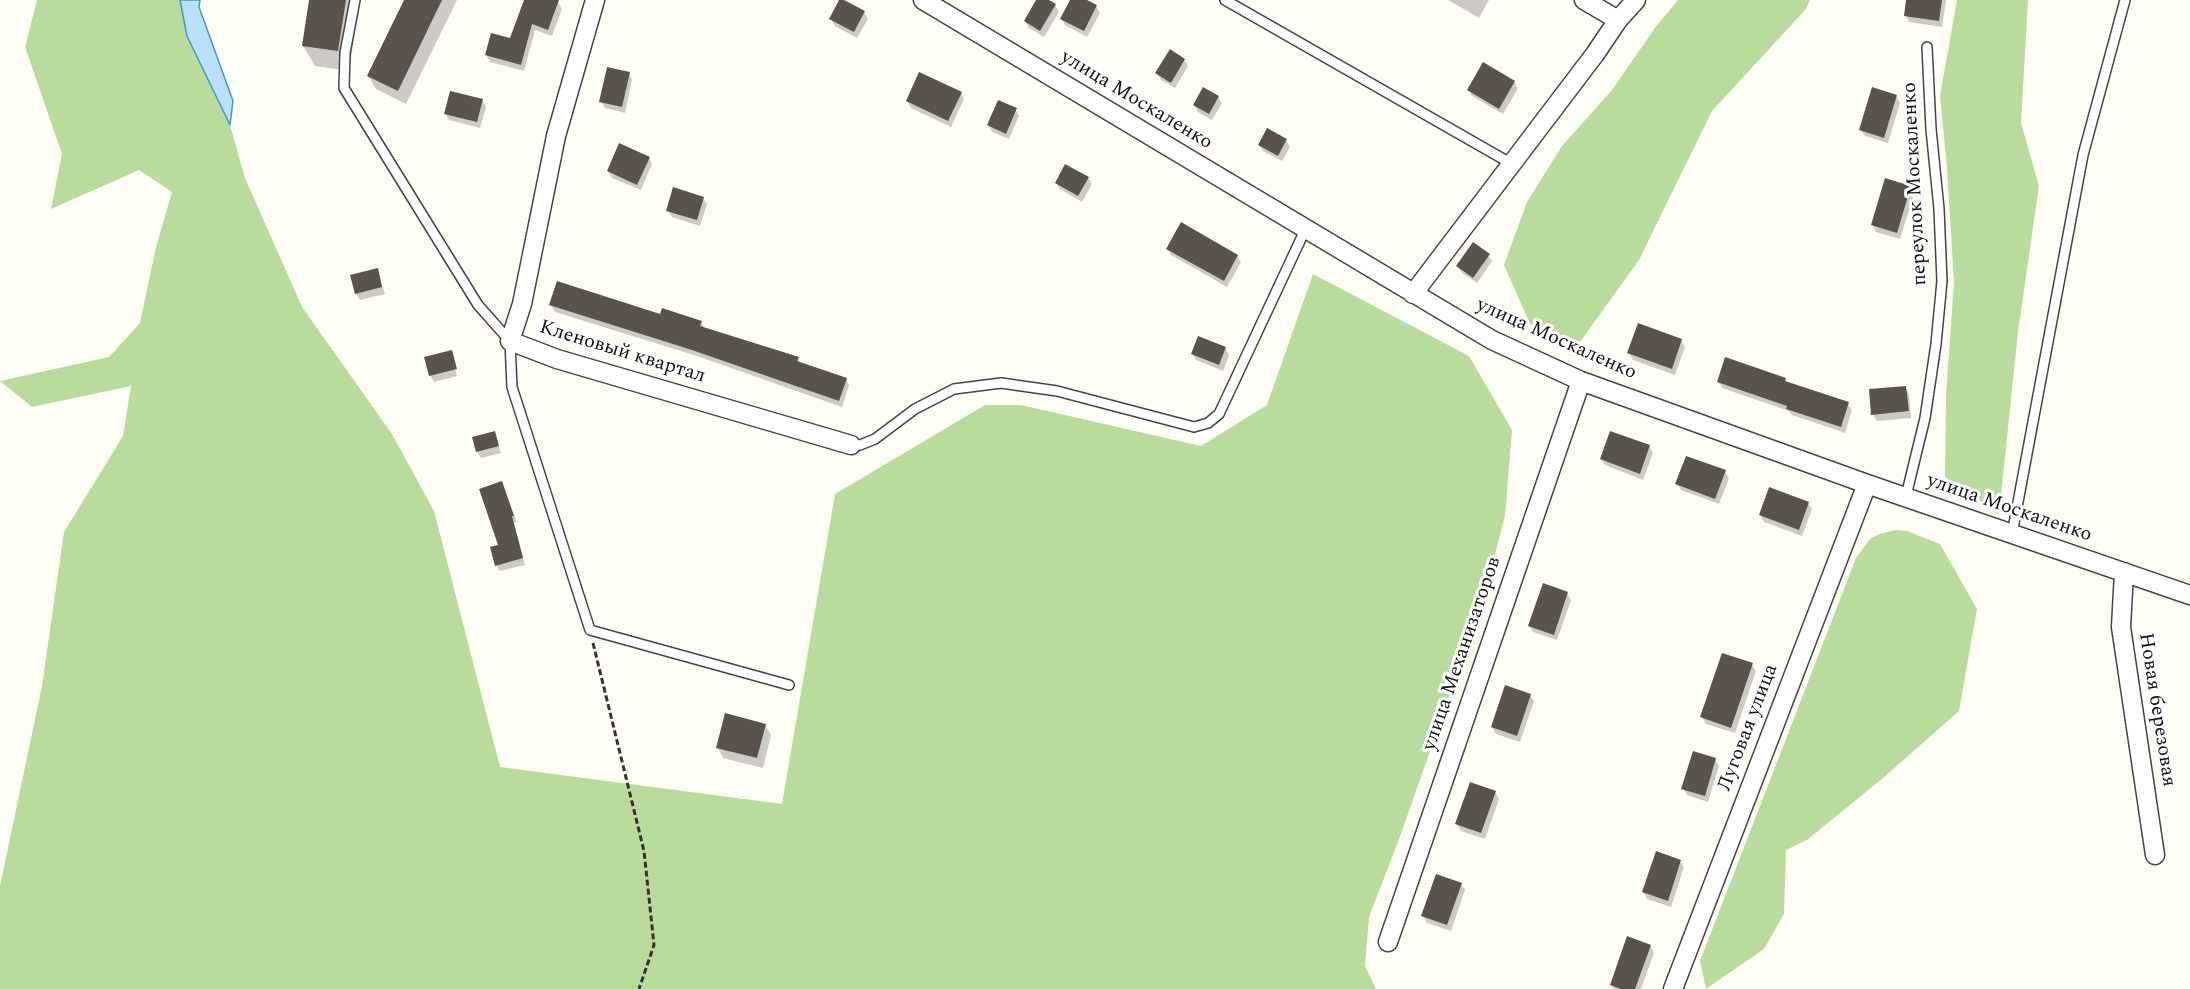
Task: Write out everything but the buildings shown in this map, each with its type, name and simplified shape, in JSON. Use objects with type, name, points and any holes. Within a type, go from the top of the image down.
[{"type":"street","name":"Кленовый квартал","points":[[595,0],[556,136],[522,304],[510,341],[557,358],[850,445]]},
{"type":"street","name":"улица Москаленко","points":[[923,0],[1492,340],[1581,381],[1867,484],[2190,595]]},
{"type":"street","points":[[1584,0],[1618,20]]},
{"type":"street","points":[[1413,294],[1595,54],[1618,20],[1636,0]]},
{"type":"street","name":"улица Механизаторов","points":[[1388,942],[1581,381]]},
{"type":"street","name":"Луговая улица","points":[[1673,989],[1867,484]]},
{"type":"street","name":"Новая березовая","points":[[2124,572],[2121,627],[2155,855]]},
{"type":"lane","points":[[354,0],[345,53],[345,88],[478,304],[510,341],[512,387],[590,630],[789,685]]},
{"type":"lane","points":[[1225,0],[1512,164]]},
{"type":"lane","points":[[2013,534],[2083,155],[2125,0]]},
{"type":"lane","name":"переулок Москаленко","points":[[1906,496],[1925,418],[1936,344],[1942,281],[1927,47]]},
{"type":"lane","points":[[850,445],[860,445],[875,439],[915,409],[954,388],[1001,383],[1057,391],[1194,428],[1208,423],[1219,414],[1306,228]]},
{"type":"path","points":[[590,630],[644,851],[654,945],[639,989]]},
{"type":"green space","points":[[37,0],[180,0],[187,36],[230,125],[245,178],[302,307],[392,434],[434,511],[500,767],[782,804],[835,494],[985,405],[1021,405],[1201,446],[1267,405],[1313,274],[1469,356],[1512,430],[1505,516],[1481,607],[1369,917],[1365,966],[1376,989],[0,989],[0,886],[42,686],[64,532],[123,436],[131,386],[32,407],[0,381],[109,357],[140,323],[156,247],[172,192],[139,170],[51,209],[62,154],[25,47]]},
{"type":"green space","points":[[1678,0],[1810,0],[1806,9],[1712,111],[1639,260],[1580,342],[1530,324],[1504,265],[1527,202],[1562,146],[1612,90],[1657,25]]},
{"type":"green space","points":[[1957,0],[2028,0],[2021,123],[2039,186],[2018,332],[1999,515],[1945,477],[1946,396],[1954,282],[1940,96]]},
{"type":"green space","points":[[1896,530],[1907,531],[1940,544],[1977,609],[1959,711],[1883,778],[1807,840],[1786,850],[1784,914],[1764,949],[1706,989],[1700,961],[1856,558],[1870,539]]},
{"type":"water","points":[[180,0],[200,0],[199,7],[233,101],[230,125],[187,36]]}]
